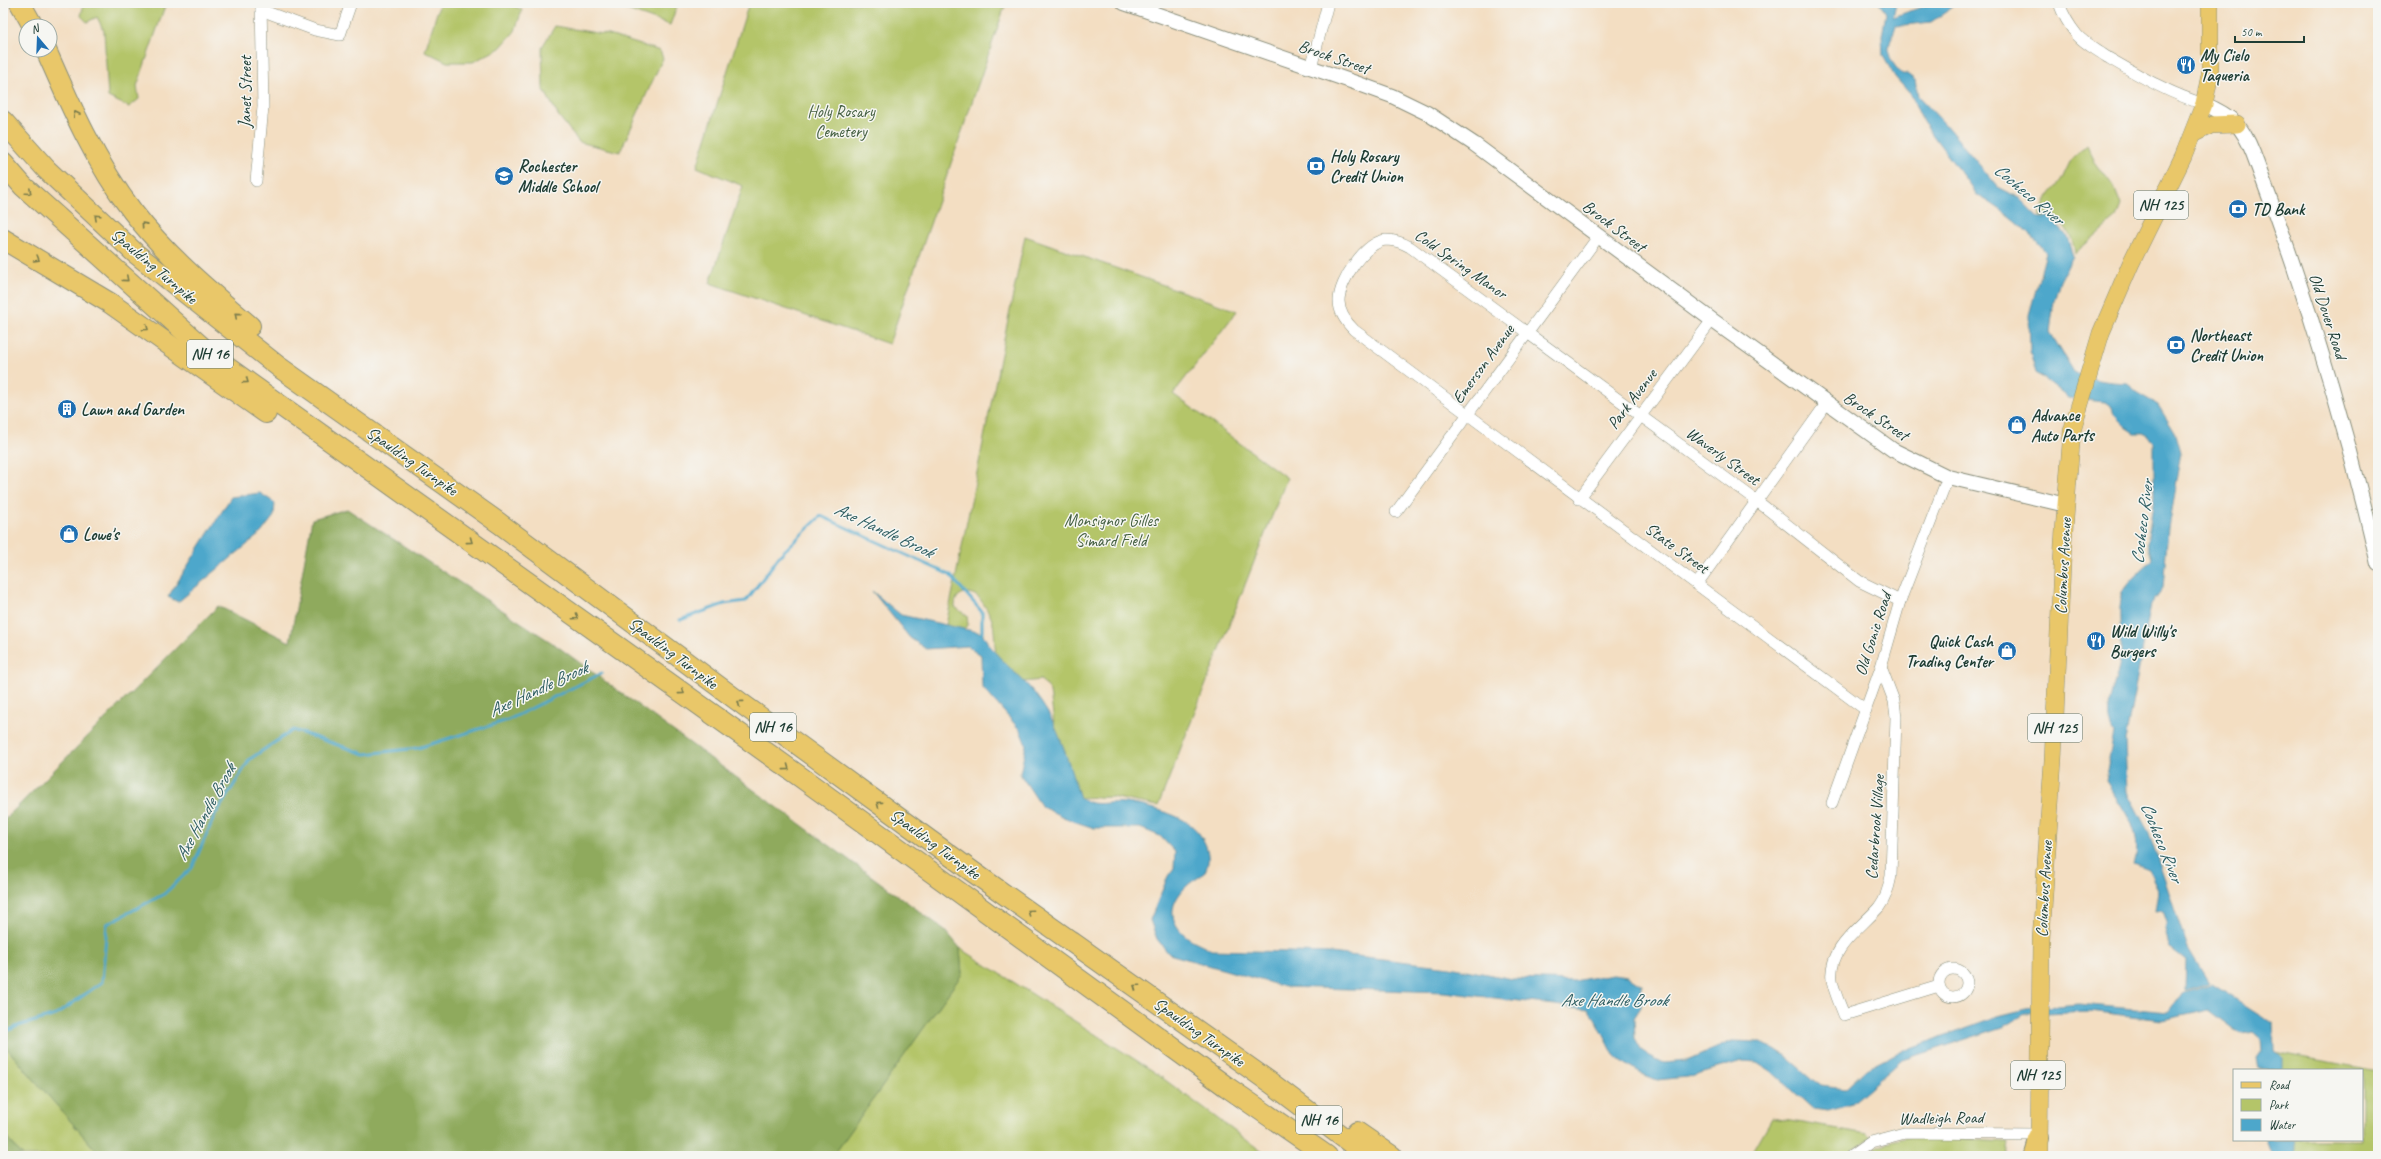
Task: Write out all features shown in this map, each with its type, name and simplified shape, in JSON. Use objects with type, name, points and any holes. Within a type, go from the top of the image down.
[{"type":"highway","points":[[20,3],[28,18]]},
{"type":"highway","points":[[50,58],[88,138],[110,178],[133,212],[182,268],[256,332],[278,367]]},
{"type":"highway","name":"Spaulding Turnpike","points":[[3,121],[47,170],[135,253],[278,367],[500,523],[745,706],[972,872],[1271,1082],[1368,1156]]},
{"type":"highway","name":"Spaulding Turnpike","points":[[3,163],[23,186],[214,358],[802,778],[1227,1087],[1327,1156]]},
{"type":"highway","points":[[3,239],[110,304],[282,424],[377,487],[438,518]]},
{"type":"highway","points":[[1271,1082],[1307,1094],[1370,1142],[1392,1156]]},
{"type":"main road","name":"Columbus Avenue","points":[[2037,1146],[2039,1008],[2066,505],[2072,430],[2100,334],[2120,286],[2158,210],[2193,134],[2204,104],[2210,74],[2210,3]]},
{"type":"main road","points":[[2193,134],[2211,125],[2237,124]]},
{"type":"street","points":[[261,6],[315,30],[340,35],[351,3]]},
{"type":"street","name":"Brock Street","points":[[1124,3],[1392,96],[1427,113],[1474,144],[1826,404],[1893,450],[1913,462],[1948,477],[2066,505]]},
{"type":"street","points":[[1311,68],[1328,3]]},
{"type":"street","points":[[2059,3],[2065,18],[2078,36],[2086,43],[2126,68],[2181,97],[2204,104]]},
{"type":"street","name":"Janet Street","points":[[256,181],[263,107],[261,6]]},
{"type":"street","name":"Old Dover Road","points":[[2204,104],[2225,113],[2237,124],[2247,137],[2324,360],[2349,445],[2378,564]]},
{"type":"street","name":"Emerson Avenue","points":[[1396,512],[1598,236]]},
{"type":"street","name":"Cold Spring Manor","points":[[1468,414],[1354,330],[1346,322],[1339,302],[1340,291],[1350,271],[1364,254],[1375,244],[1386,240],[1400,243],[1410,247],[1528,332]]},
{"type":"street","name":"Park Avenue","points":[[1580,499],[1712,320]]},
{"type":"street","name":"Waverly Street","points":[[1528,332],[1640,417],[1756,501],[1859,581],[1900,601]]},
{"type":"street","points":[[1697,584],[1826,404]]},
{"type":"street","name":"State Street","points":[[1468,414],[1580,499],[1866,710]]},
{"type":"street","name":"Old Gonic Road","points":[[1832,803],[1881,667],[1900,601],[1948,477]]},
{"type":"street","name":"Cedarbrook Village","points":[[1881,667],[1894,701],[1896,717],[1891,876],[1886,896],[1879,907],[1851,934],[1835,959],[1832,980],[1844,1015],[1939,986]]},
{"type":"street","name":"Wadleigh Road","points":[[1851,1156],[1871,1142],[1905,1133],[2037,1146]]},
{"type":"green space","points":[[84,3],[166,3],[137,86],[139,99],[129,107],[108,97],[104,31],[97,17],[87,22],[81,16]]},
{"type":"green space","points":[[440,3],[508,3],[522,10],[515,31],[500,48],[473,62],[447,62],[425,51]]},
{"type":"green space","points":[[607,3],[678,3],[670,25]]},
{"type":"green space","name":"Holy Rosary Cemetery","points":[[749,3],[1006,3],[889,344],[710,283],[743,186],[697,167]]},
{"type":"green space","points":[[555,26],[609,35],[660,51],[663,58],[620,152],[579,142],[558,115],[543,88],[542,47]]},
{"type":"green space","points":[[2087,145],[2095,162],[2114,187],[2121,205],[2116,218],[2075,253],[2070,235],[2059,219],[2049,212],[2043,217],[2039,215],[2050,194],[2061,181],[2071,160]]},
{"type":"green space","name":"Monsignor Gilles Simard Field","points":[[1025,236],[1237,311],[1173,394],[1287,478],[1158,806],[1111,797],[1070,798],[1055,732],[1050,691],[1041,680],[1022,682],[1000,669],[992,619],[980,599],[968,593],[964,593],[957,598],[955,607],[967,616],[968,625],[962,631],[944,635]]},
{"type":"green space","points":[[347,509],[557,646],[945,930],[960,948],[962,974],[833,1156],[101,1156],[3,1044],[3,821],[218,606],[290,642],[312,519]]},
{"type":"green space","points":[[960,948],[1153,1071],[1268,1156],[833,1156],[962,974]]},
{"type":"green space","points":[[3,1044],[101,1156],[23,1156],[3,1133]]},
{"type":"green space","points":[[2263,1050],[2378,1071],[2378,1156],[2283,1156],[2278,1141],[2363,1141],[2363,1069],[2266,1069]]},
{"type":"green space","points":[[1772,1118],[1868,1134],[1872,1138],[1842,1156],[1754,1156],[1752,1153]]},
{"type":"green space","points":[[3,1133],[23,1156],[3,1156]]},
{"type":"green space","points":[[1919,1137],[2008,1142],[2006,1156],[1858,1156],[1887,1143]]},
{"type":"water","points":[[1879,3],[1896,3],[1893,17],[1933,3],[1954,3],[1953,7],[1931,22],[1896,26],[1889,46],[1892,62],[1902,74],[1907,74],[1915,80],[1918,96],[1943,122],[1999,188],[2019,198],[2039,218],[2050,218],[2066,235],[2073,256],[2060,281],[2054,301],[2050,332],[2074,372],[2094,379],[2129,383],[2136,392],[2158,405],[2176,434],[2181,452],[2168,528],[2163,588],[2151,604],[2125,741],[2127,792],[2148,831],[2188,948],[2209,983],[2185,990],[2186,960],[2169,947],[2165,928],[2167,922],[2163,911],[2156,912],[2159,892],[2149,870],[2134,864],[2137,853],[2134,831],[2130,820],[2105,781],[2114,733],[2110,724],[2109,704],[2120,663],[2121,599],[2128,584],[2152,560],[2147,543],[2154,498],[2154,443],[2146,433],[2135,433],[2126,427],[2114,415],[2112,407],[2105,402],[2068,398],[2036,373],[2030,351],[2029,315],[2046,253],[2034,238],[2015,221],[1995,206],[1978,196],[1923,122],[1911,95],[1895,77],[1883,56],[1882,36],[1886,13]]},
{"type":"water","points":[[260,493],[275,503],[274,516],[261,533],[178,602],[168,597],[231,497]]},
{"type":"water","name":"Axe Handle Brook","points":[[872,591],[901,615],[982,633],[1002,660],[1027,684],[1048,713],[1064,748],[1080,798],[1091,803],[1124,803],[1148,807],[1182,819],[1193,827],[1206,845],[1208,852],[1207,866],[1204,873],[1189,884],[1178,896],[1173,909],[1173,915],[1179,929],[1185,935],[1211,950],[1331,953],[1450,967],[1513,979],[1574,981],[1613,974],[1628,976],[1642,985],[1641,1007],[1634,1018],[1635,1039],[1641,1050],[1650,1056],[1664,1063],[1687,1061],[1732,1041],[1758,1042],[1775,1049],[1790,1059],[1821,1086],[1845,1089],[1866,1069],[1897,1053],[1998,1016],[2026,1009],[2079,1004],[2169,1012],[2184,992],[2212,984],[2273,1023],[2274,1051],[2282,1057],[2282,1069],[2259,1069],[2257,1058],[2262,1051],[2261,1039],[2253,1032],[2241,1034],[2209,1010],[2163,1020],[2090,1011],[2025,1014],[2003,1027],[1902,1060],[1850,1105],[1828,1111],[1813,1109],[1771,1071],[1757,1062],[1742,1061],[1687,1077],[1657,1080],[1635,1071],[1614,1055],[1595,1018],[1588,1009],[1444,992],[1285,987],[1169,954],[1157,939],[1150,920],[1168,876],[1174,868],[1175,852],[1160,836],[1140,828],[1094,828],[1070,820],[1042,807],[1020,774],[1026,745],[1020,730],[982,687],[981,655],[968,646],[926,649],[910,638]]},
{"type":"water","points":[[2266,1141],[2294,1141],[2296,1156],[2272,1156]]},
{"type":"waterway","name":"Axe Handle Brook","points":[[680,620],[724,604],[746,601],[781,554],[821,516],[950,575],[982,612],[982,633]]},
{"type":"waterway","name":"Axe Handle Brook","points":[[3,1033],[18,1026],[56,1015],[102,982],[107,924],[164,894],[192,868],[214,817],[250,759],[293,730],[365,754],[418,748],[508,720],[602,673]]},
{"type":"place","name":"My Cielo Taqueria","points":[[2186,65]]},
{"type":"place","name":"Holy Rosary Credit Union","points":[[1316,166]]},
{"type":"place","name":"Rochester Middle School","points":[[504,176]]},
{"type":"place","name":"TD Bank","points":[[2238,209]]},
{"type":"place","name":"Northeast Credit Union","points":[[2176,345]]},
{"type":"place","name":"Lawn and Garden","points":[[67,409]]},
{"type":"place","name":"Advance Auto Parts","points":[[2017,425]]},
{"type":"place","name":"Lowe's","points":[[69,534]]},
{"type":"place","name":"Wild Willy's Burgers","points":[[2096,641]]},
{"type":"place","name":"Quick Cash Trading Center","points":[[2007,651]]},
{"type":"water label","name":"Cocheco River","points":[[2029,194]]},
{"type":"water label","name":"Cocheco River","points":[[2142,522]]},
{"type":"water label","name":"Cocheco River","points":[[2162,842]]}]
